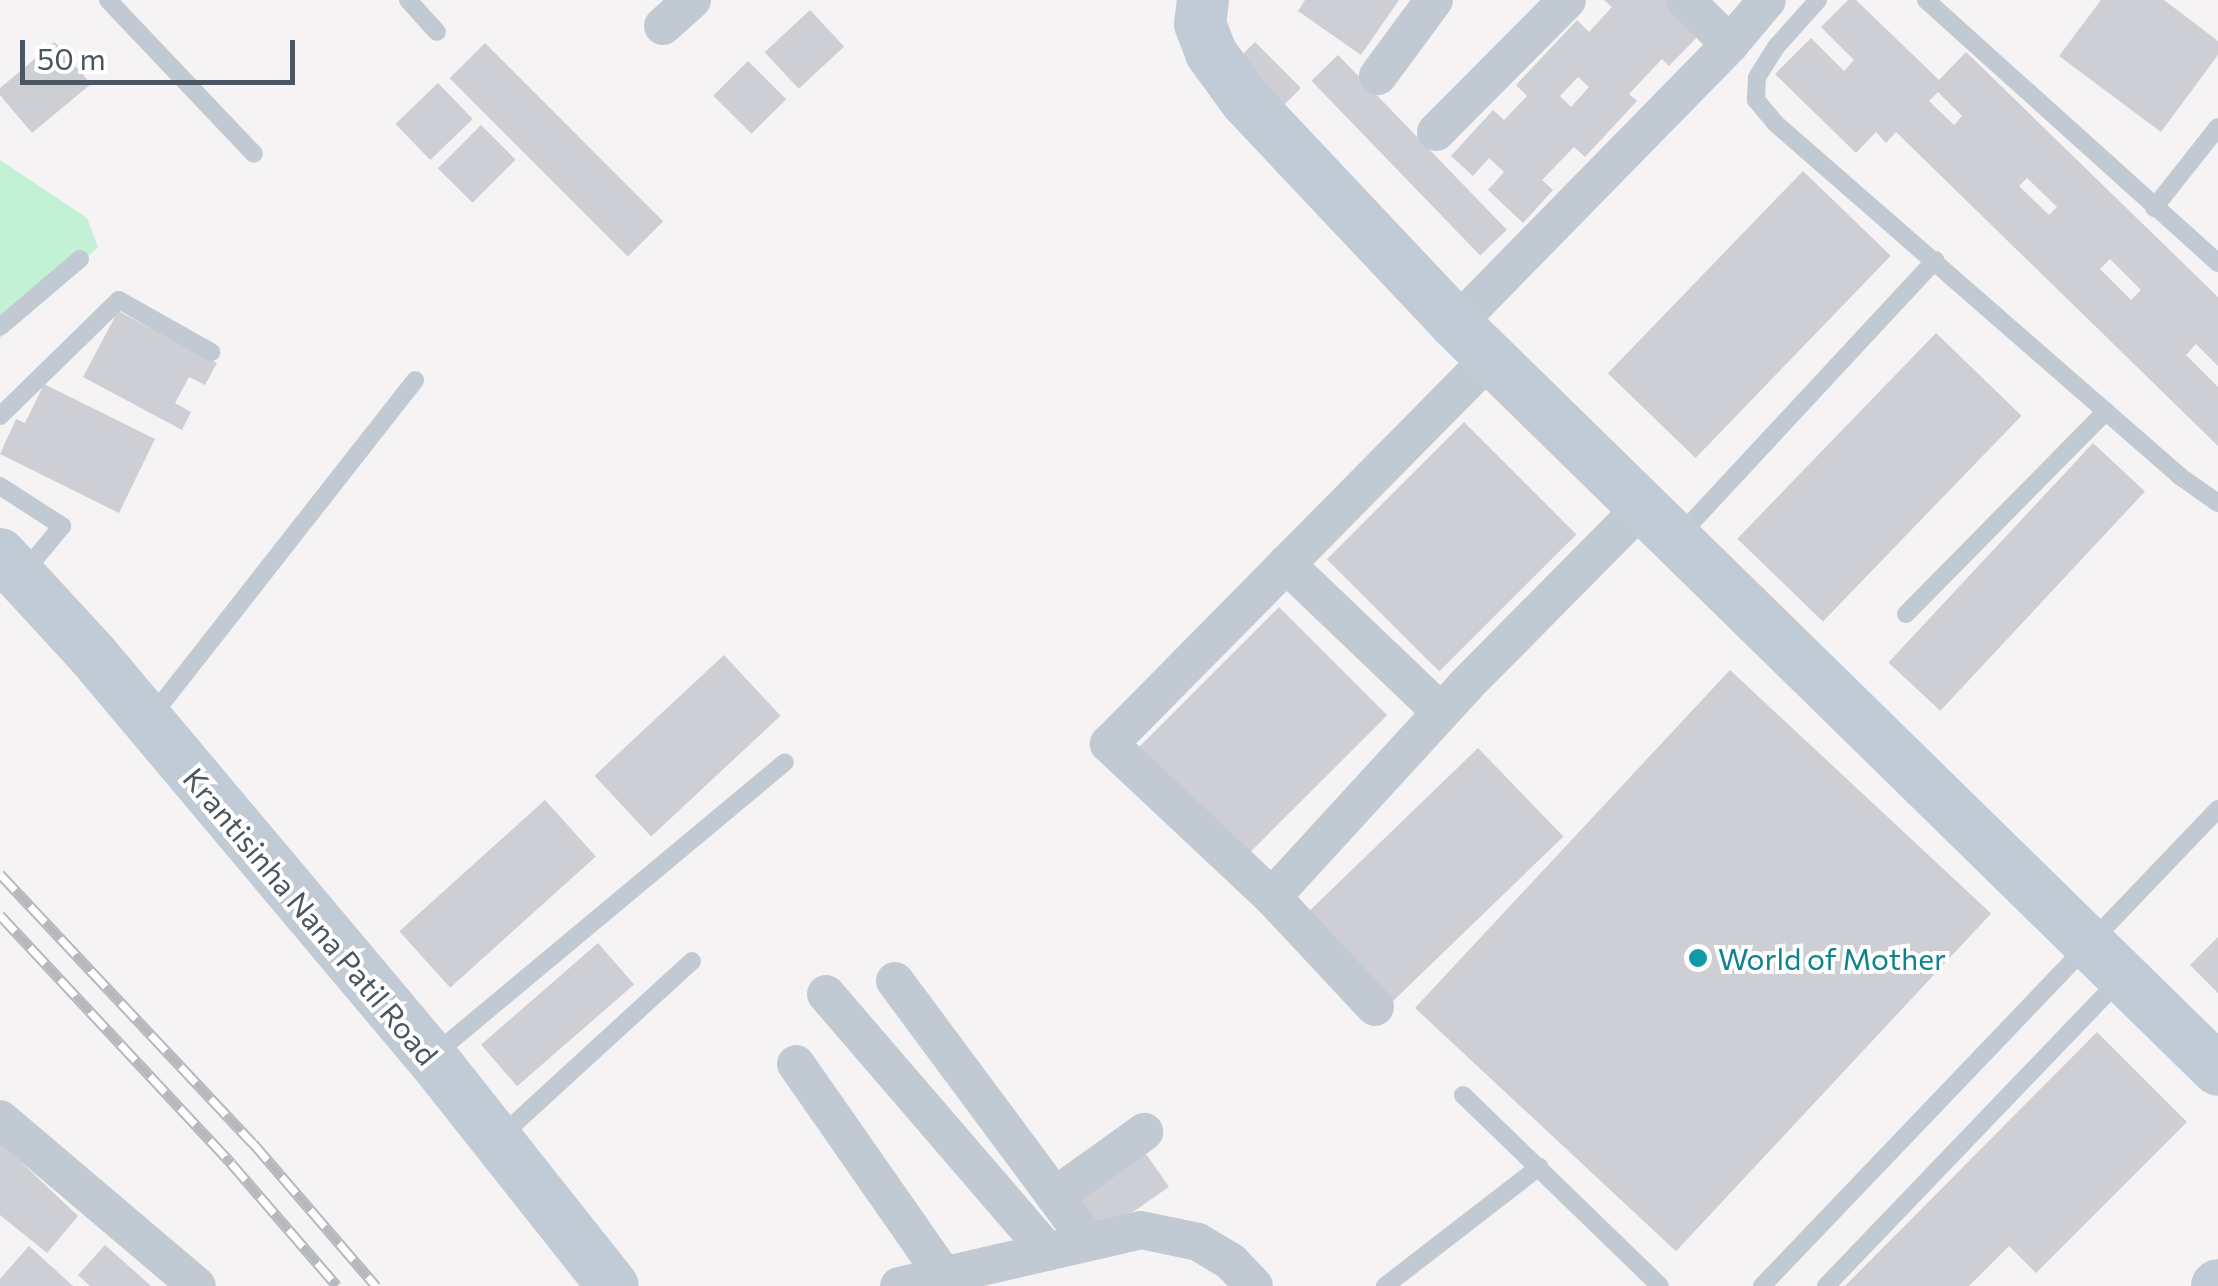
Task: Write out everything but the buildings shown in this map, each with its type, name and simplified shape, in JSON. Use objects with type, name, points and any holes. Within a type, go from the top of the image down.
[{"type":"street","points":[[663,26],[692,0]]},
{"type":"street","points":[[1203,0],[1200,24],[1211,53],[1246,101],[1473,341],[2218,1070]]},
{"type":"street","points":[[1378,76],[1434,0]]},
{"type":"street","points":[[1436,132],[1567,0]]},
{"type":"street","points":[[1685,0],[1730,44]]},
{"type":"street","points":[[1375,1007],[1272,897],[1108,744],[1286,564],[1767,0]]},
{"type":"street","points":[[1272,897],[1441,712],[1657,525]]},
{"type":"street","points":[[1286,564],[1441,712]]},
{"type":"street","name":"Krantisinha Nana Patil Road","points":[[10,565],[148,722],[498,1138],[613,1286]]},
{"type":"street","points":[[895,981],[1089,1242]]},
{"type":"street","points":[[826,994],[1048,1252]]},
{"type":"street","points":[[796,1064],[944,1276]]},
{"type":"street","points":[[0,1119],[197,1286]]},
{"type":"street","points":[[1055,1196],[1144,1132]]},
{"type":"street","points":[[900,1286],[1141,1230],[1198,1242],[1231,1262],[1254,1286]]},
{"type":"lane","points":[[108,0],[254,154]]},
{"type":"lane","points":[[408,0],[438,32]]},
{"type":"lane","points":[[1818,0],[1776,47],[1757,78],[1756,100],[1775,123],[2106,411],[2218,503]]},
{"type":"lane","points":[[1926,0],[2218,263]]},
{"type":"lane","points":[[2154,208],[2218,127]]},
{"type":"lane","points":[[0,327],[80,259]]},
{"type":"lane","points":[[1657,525],[1935,260]]},
{"type":"lane","points":[[0,416],[119,300],[211,352]]},
{"type":"lane","points":[[148,722],[415,380]]},
{"type":"lane","points":[[1906,614],[2106,411]]},
{"type":"lane","points":[[0,486],[62,526],[10,565]]},
{"type":"lane","points":[[430,1057],[784,762]]},
{"type":"lane","points":[[1826,1286],[2106,960],[2218,809]]},
{"type":"lane","points":[[1762,1286],[2106,960]]},
{"type":"lane","points":[[498,1138],[692,962]]},
{"type":"lane","points":[[1463,1094],[1660,1286]]},
{"type":"lane","points":[[1385,1286],[1539,1167]]},
{"type":"green space","points":[[0,160],[87,218],[98,247],[0,338]]},
{"type":"railway","points":[[0,874],[253,1143],[376,1286]]},
{"type":"railway","points":[[0,915],[231,1163],[337,1286]]},
{"type":"place","name":"World of Mother","points":[[1698,958]]}]
